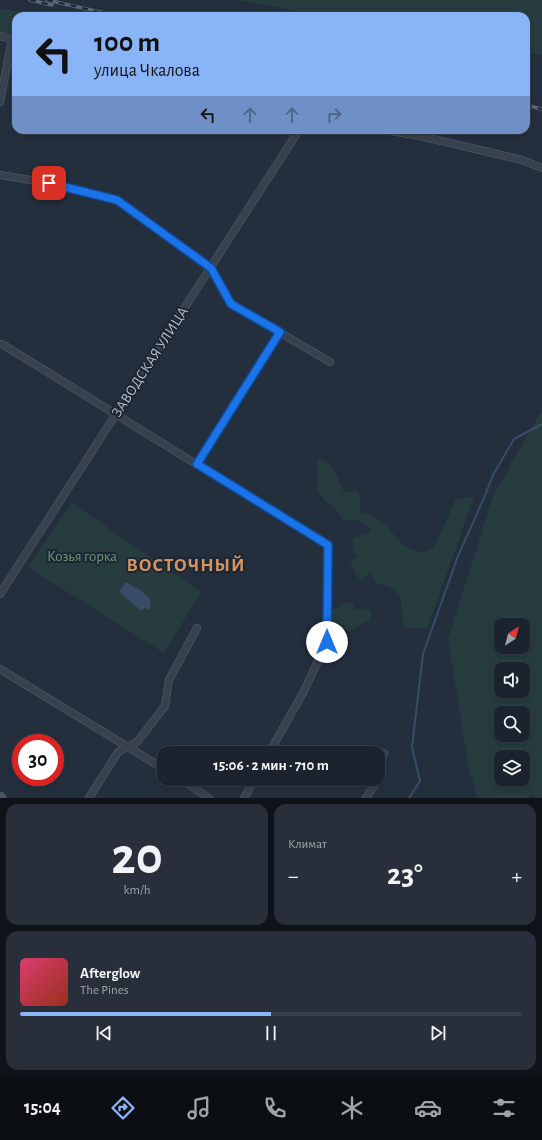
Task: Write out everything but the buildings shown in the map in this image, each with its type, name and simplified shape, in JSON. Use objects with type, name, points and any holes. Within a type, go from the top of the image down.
[{"type":"street","points":[[0,36],[12,39]]},
{"type":"street","points":[[0,102],[12,48]]},
{"type":"street","name":"ЗАВОДСКАЯ УЛИЦА","points":[[0,594],[296,134]]},
{"type":"street","points":[[410,134],[522,160],[542,168]]},
{"type":"street","points":[[0,176],[49,183],[117,200],[211,268],[231,304],[330,362]]},
{"type":"street","points":[[197,464],[280,332]]},
{"type":"street","points":[[0,344],[328,545],[327,642],[303,693],[273,746]]},
{"type":"street","points":[[89,798],[118,752],[137,742],[164,706],[170,680],[197,628]]},
{"type":"street","points":[[0,669],[157,765]]},
{"type":"street","points":[[191,786],[209,798]]},
{"type":"street","points":[[244,798],[251,786]]},
{"type":"street","points":[[366,798],[374,786]]},
{"type":"green space","points":[[237,0],[542,0],[542,55],[530,53],[530,12],[303,12]]},
{"type":"green space","points":[[0,8],[18,12],[12,12],[12,39],[0,36]]},
{"type":"green space","points":[[542,410],[542,798],[532,795],[528,798],[477,798],[468,763],[448,639],[493,496]]},
{"type":"green space","points":[[318,459],[323,460],[332,467],[344,492],[356,491],[359,494],[361,500],[361,514],[366,512],[380,520],[402,543],[423,553],[434,548],[456,499],[474,497],[427,629],[404,627],[400,595],[390,587],[377,583],[370,572],[361,580],[356,575],[350,560],[357,558],[352,548],[353,538],[368,534],[372,530],[358,519],[343,519],[337,511],[320,495],[317,488]]},
{"type":"green space","name":"Козья горка","points":[[72,503],[201,592],[164,653],[28,567]]},
{"type":"green space","points":[[344,602],[352,603],[355,609],[367,609],[372,612],[369,620],[349,631],[330,627],[330,610],[335,609]]},
{"type":"water","points":[[125,583],[128,583],[148,597],[151,604],[150,609],[148,610],[145,607],[142,611],[121,594],[120,590]]},
{"type":"waterway","points":[[409,798],[420,781],[412,747],[423,654],[458,556],[493,475],[514,439],[542,424]]},
{"type":"railway","points":[[30,0],[52,5]]},
{"type":"railway","points":[[47,0],[100,12]]},
{"type":"railway","points":[[530,106],[542,109]]},
{"type":"district","name":"ВОСТОЧНЫЙ","points":[[186,565]]},
{"type":"route","points":[[49,183],[117,200],[211,268],[231,304],[280,332],[197,464],[328,545],[327,642]]}]
